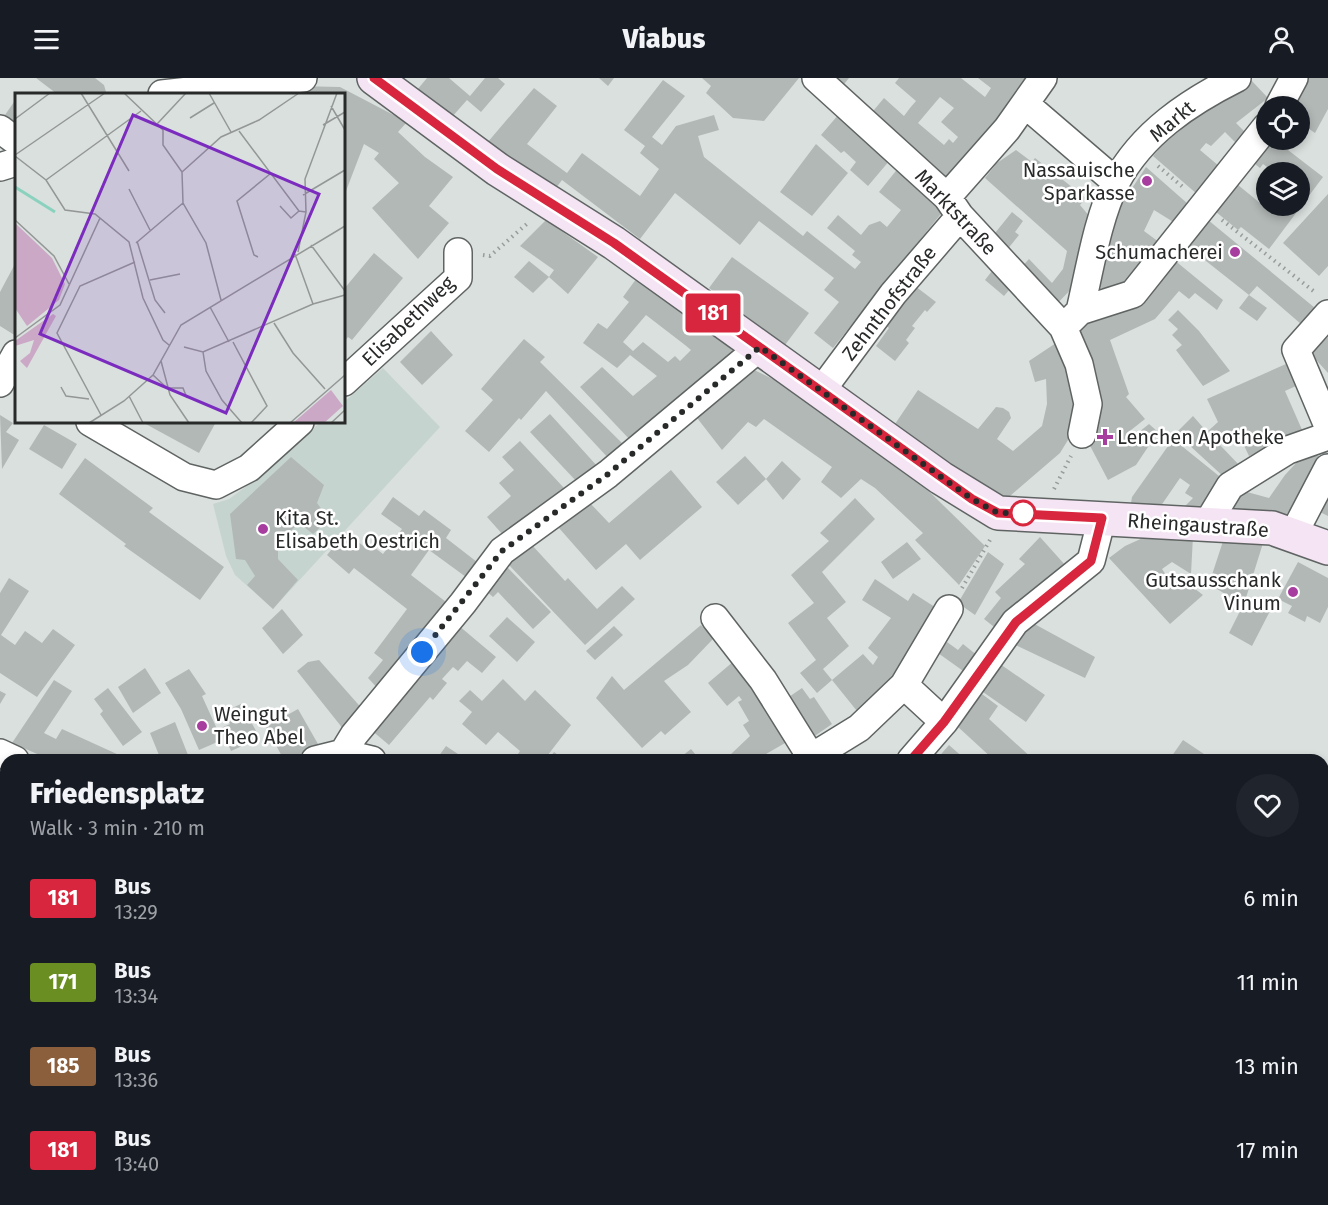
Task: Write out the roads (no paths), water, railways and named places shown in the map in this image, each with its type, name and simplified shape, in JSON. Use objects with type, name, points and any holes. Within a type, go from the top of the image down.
[{"type":"main road","points":[[374,78],[547,202],[614,243],[821,391]]},
{"type":"main road","name":"Rheingaustraße","points":[[821,391],[941,478],[998,513],[1041,513],[1129,521],[1272,528],[1328,548]]},
{"type":"street","points":[[171,93],[303,78]]},
{"type":"street","name":"Marktstraße","points":[[816,78],[1072,319]]},
{"type":"street","points":[[954,207],[1043,78]]},
{"type":"street","points":[[1284,96],[1294,78]]},
{"type":"street","name":"Markt","points":[[1072,319],[1116,182],[1140,149],[1177,112],[1235,79]]},
{"type":"street","points":[[1025,104],[1116,182]]},
{"type":"street","points":[[0,129],[15,140]]},
{"type":"street","points":[[1082,434],[1088,405],[1072,319],[1133,294],[1156,268],[1202,204],[1256,139]]},
{"type":"street","points":[[0,167],[15,162]]},
{"type":"street","name":"Zehnthofstraße","points":[[821,391],[954,207]]},
{"type":"street","name":"Elisabethweg","points":[[345,381],[458,278],[458,252]]},
{"type":"street","points":[[1323,305],[1296,350],[1328,426]]},
{"type":"street","points":[[343,753],[354,735],[463,603],[502,551],[608,474],[760,347]]},
{"type":"street","points":[[92,423],[184,477],[216,484],[249,468],[299,423]]},
{"type":"street","points":[[1207,524],[1230,486],[1288,450],[1328,436]]},
{"type":"street","points":[[1293,535],[1328,468]]},
{"type":"street","points":[[916,754],[944,722],[1016,622],[1091,561],[1102,518]]},
{"type":"street","points":[[817,754],[859,728],[904,685],[949,609]]},
{"type":"street","points":[[715,618],[763,680],[806,754]]},
{"type":"street","points":[[904,685],[944,722]]},
{"type":"street","points":[[339,754],[347,754]]},
{"type":"place","name":"Nassauische Sparkasse","points":[[1147,181]]},
{"type":"place","name":"Schumacherei","points":[[1235,252]]},
{"type":"place","name":"Lenchen Apotheke","points":[[1105,437]]},
{"type":"place","name":"Kita St. Elisabeth Oestrich","points":[[263,529]]},
{"type":"place","name":"Gutsausschank Vinum","points":[[1293,592]]},
{"type":"place","name":"Weingut Theo Abel","points":[[202,726]]}]
